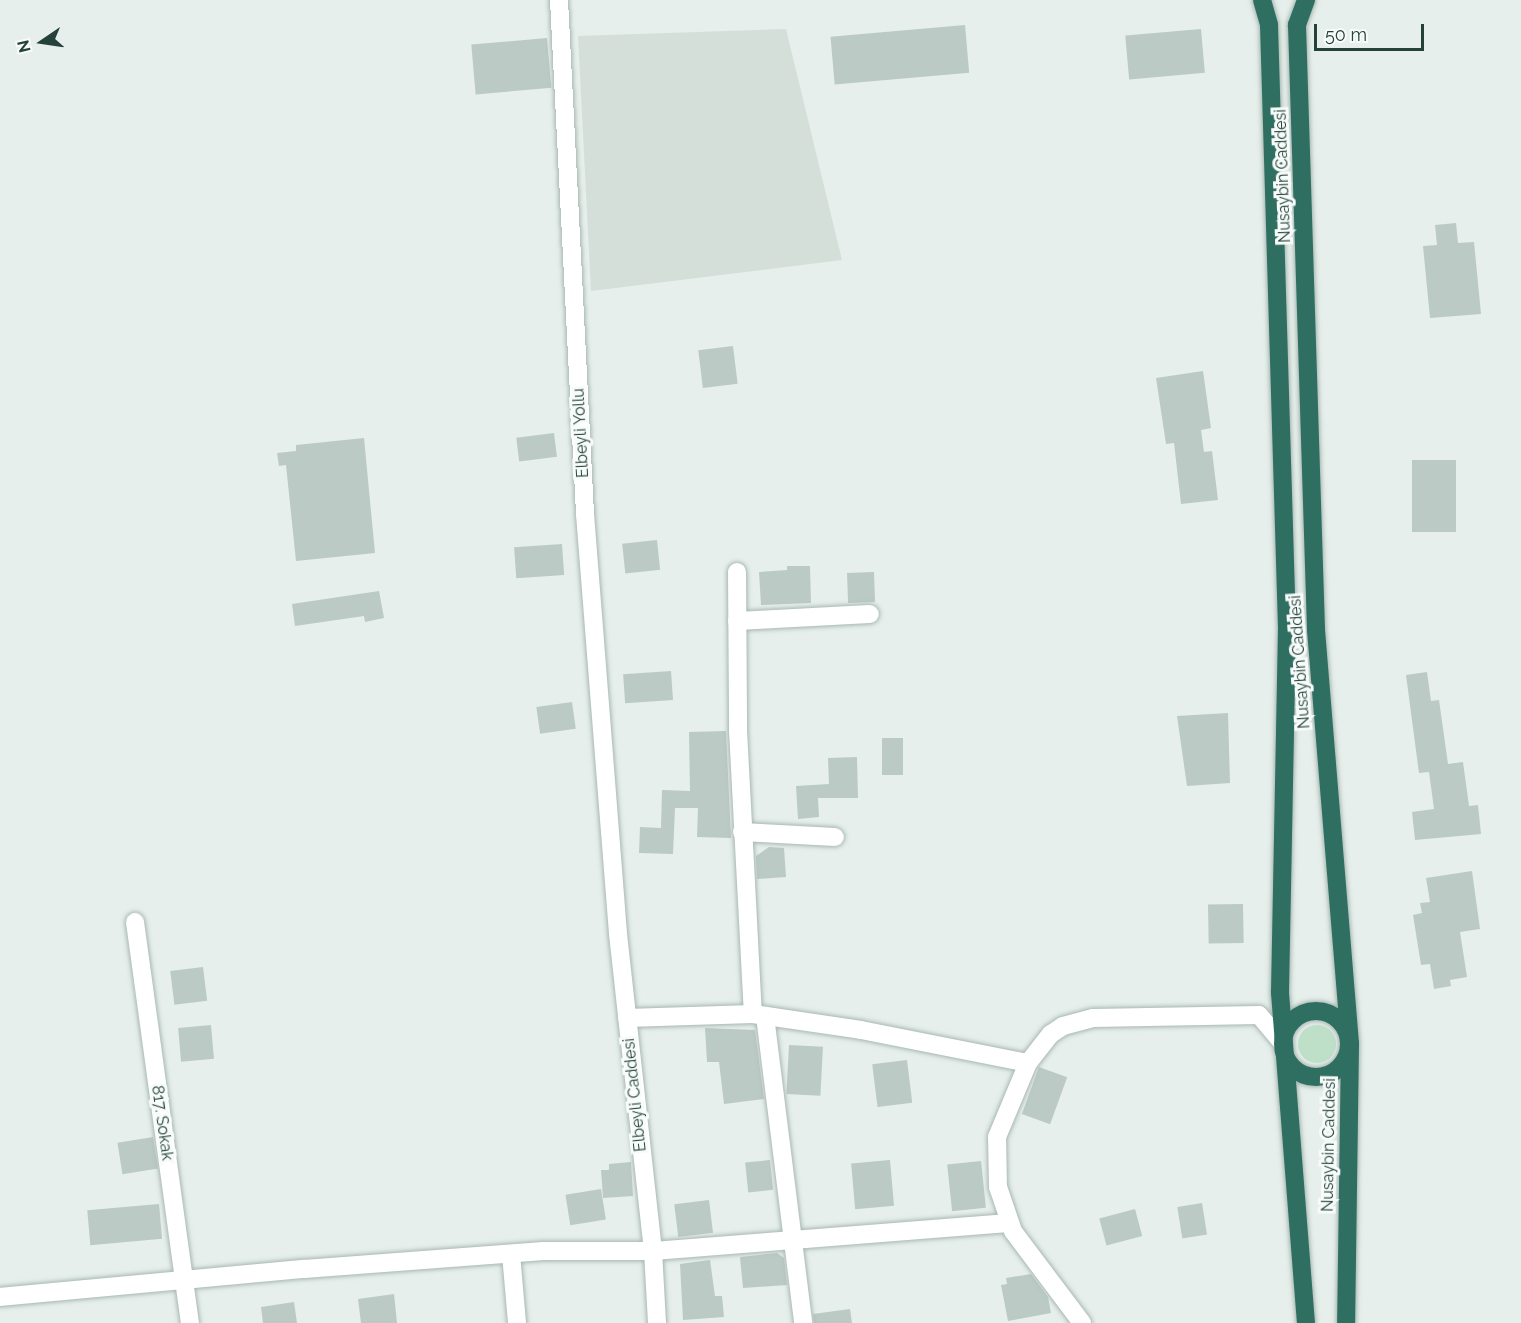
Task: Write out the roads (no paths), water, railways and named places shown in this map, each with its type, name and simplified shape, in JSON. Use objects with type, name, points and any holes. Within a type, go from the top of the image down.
[{"type":"highway","name":"Nusaybin Caddesi","points":[[1262,0],[1269,25],[1287,617],[1282,1042],[1306,1323]]},
{"type":"highway","name":"Nusaybin Caddesi","points":[[1306,0],[1297,25],[1316,630],[1350,1044],[1346,1323]]},
{"type":"highway","points":[[1311,1010],[1333,1015],[1348,1032],[1350,1044],[1348,1054],[1335,1071],[1315,1077],[1296,1070],[1284,1053],[1282,1042],[1291,1021],[1311,1010]]},
{"type":"street","name":"Elbeyli Yollu","points":[[559,0],[585,514],[614,866]]},
{"type":"street","points":[[737,572],[742,832],[759,1015],[794,1240],[804,1323]]},
{"type":"street","points":[[737,621],[870,614]]},
{"type":"street","points":[[742,832],[835,837]]},
{"type":"street","name":"Elbeyli Caddesi","points":[[614,866],[627,1018],[653,1251],[657,1323]]},
{"type":"street","name":"817. Sokak","points":[[135,922],[190,1323]]},
{"type":"street","points":[[627,1018],[759,1015],[873,1032],[1028,1063]]},
{"type":"street","points":[[1082,1323],[1009,1222],[998,1187],[998,1137],[1028,1063],[1051,1034],[1063,1026],[1093,1018],[1259,1015],[1282,1042]]},
{"type":"street","points":[[0,1297],[511,1254],[653,1251],[1009,1222]]},
{"type":"street","points":[[511,1254],[517,1323]]}]
